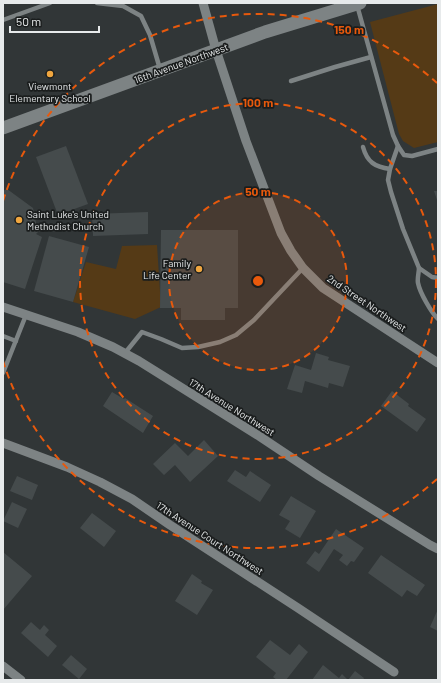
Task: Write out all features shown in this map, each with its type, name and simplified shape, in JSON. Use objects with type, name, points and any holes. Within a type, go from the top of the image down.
[{"type":"main road","name":"16th Avenue Northwest","points":[[3,128],[265,32],[358,4]]},
{"type":"street","name":"2nd Street Northwest","points":[[203,3],[216,50],[246,141],[281,233],[291,251],[303,268],[323,288],[438,363]]},
{"type":"street","name":"17th Avenue Northwest","points":[[3,307],[78,332],[113,347],[139,361],[326,480],[438,549]]},
{"type":"street","name":"17th Avenue Court Northwest","points":[[3,443],[73,470],[132,499],[394,672]]},
{"type":"street","points":[[3,666],[21,680]]},
{"type":"lane","points":[[38,3],[47,4]]},
{"type":"lane","points":[[97,3],[123,6],[141,16],[150,35],[161,71]]},
{"type":"lane","points":[[3,20],[47,4]]},
{"type":"lane","points":[[358,4],[371,57],[393,135],[398,146],[404,155],[412,156],[438,149]]},
{"type":"lane","points":[[291,81],[371,57]]},
{"type":"lane","points":[[398,146],[388,180],[403,228],[419,268],[418,284],[425,300],[433,314],[438,319]]},
{"type":"lane","points":[[363,147],[365,154],[371,162],[380,168],[390,169]]},
{"type":"lane","points":[[124,353],[142,332],[182,348],[198,347],[220,342],[236,335],[254,320],[303,268]]},
{"type":"lane","points":[[419,268],[432,277],[438,278]]},
{"type":"lane","points":[[3,373],[26,315]]},
{"type":"lane","points":[[3,336],[16,341]]},
{"type":"shaded area","points":[[438,4],[438,142],[414,148],[403,141],[399,134],[370,22]]},
{"type":"shaded area","points":[[157,245],[161,307],[135,319],[73,302],[86,262],[116,269],[122,246]]},
{"type":"building","points":[[66,146],[88,204],[58,215],[36,157]]},
{"type":"building","points":[[7,189],[33,208],[38,232],[36,234],[42,237],[25,289],[3,282],[3,191]]},
{"type":"building","points":[[434,191],[438,191],[438,203]]},
{"type":"building","points":[[148,212],[148,234],[93,236],[92,214]]},
{"type":"building","name":"Family Life Center","points":[[161,230],[238,230],[238,308],[225,308],[225,320],[181,320],[181,308],[160,308]]},
{"type":"building","points":[[49,236],[89,247],[73,302],[34,291]]},
{"type":"building","points":[[316,353],[329,357],[328,360],[350,366],[343,387],[329,383],[328,388],[305,381],[302,393],[287,389],[295,365],[311,370]]},
{"type":"building","points":[[392,391],[409,404],[408,406],[426,419],[417,432],[381,406]]},
{"type":"building","points":[[112,392],[124,399],[125,398],[153,416],[143,433],[103,406]]},
{"type":"building","points":[[204,440],[218,456],[190,482],[175,465],[164,475],[153,464],[175,443],[188,456]]},
{"type":"building","points":[[235,470],[246,477],[250,471],[271,485],[260,502],[227,481]]},
{"type":"building","points":[[17,476],[38,485],[32,500],[10,491]]},
{"type":"building","points":[[291,496],[316,511],[300,538],[285,529],[290,521],[279,515]]},
{"type":"building","points":[[12,502],[27,509],[18,528],[3,521]]},
{"type":"building","points":[[92,513],[116,531],[104,547],[80,528]]},
{"type":"building","points":[[336,529],[364,548],[354,562],[351,561],[347,566],[339,560],[343,555],[334,549],[319,572],[306,563],[315,551],[319,554]]},
{"type":"building","points":[[3,552],[32,576],[3,610],[4,578]]},
{"type":"building","points":[[381,555],[425,585],[417,596],[407,590],[402,597],[368,573]]},
{"type":"building","points":[[192,574],[202,581],[201,583],[213,590],[197,615],[175,601]]},
{"type":"building","points":[[438,609],[438,631],[430,627]]},
{"type":"building","points":[[31,622],[40,630],[44,625],[49,630],[45,635],[57,646],[48,657],[21,633]]},
{"type":"building","points":[[270,640],[290,655],[299,644],[308,652],[286,680],[277,680],[273,677],[276,673],[256,657]]},
{"type":"building","points":[[71,655],[87,669],[79,679],[62,665]]},
{"type":"building","points":[[323,665],[339,678],[342,674],[348,680],[312,680]]},
{"type":"building","points":[[355,671],[364,678],[363,680],[348,680]]},
{"type":"place","name":"Viewmont Elementary School","points":[[50,74]]},
{"type":"place","name":"Saint Luke's United Methodist Church","points":[[19,220]]},
{"type":"place","name":"Family Life Center","points":[[199,269]]}]
